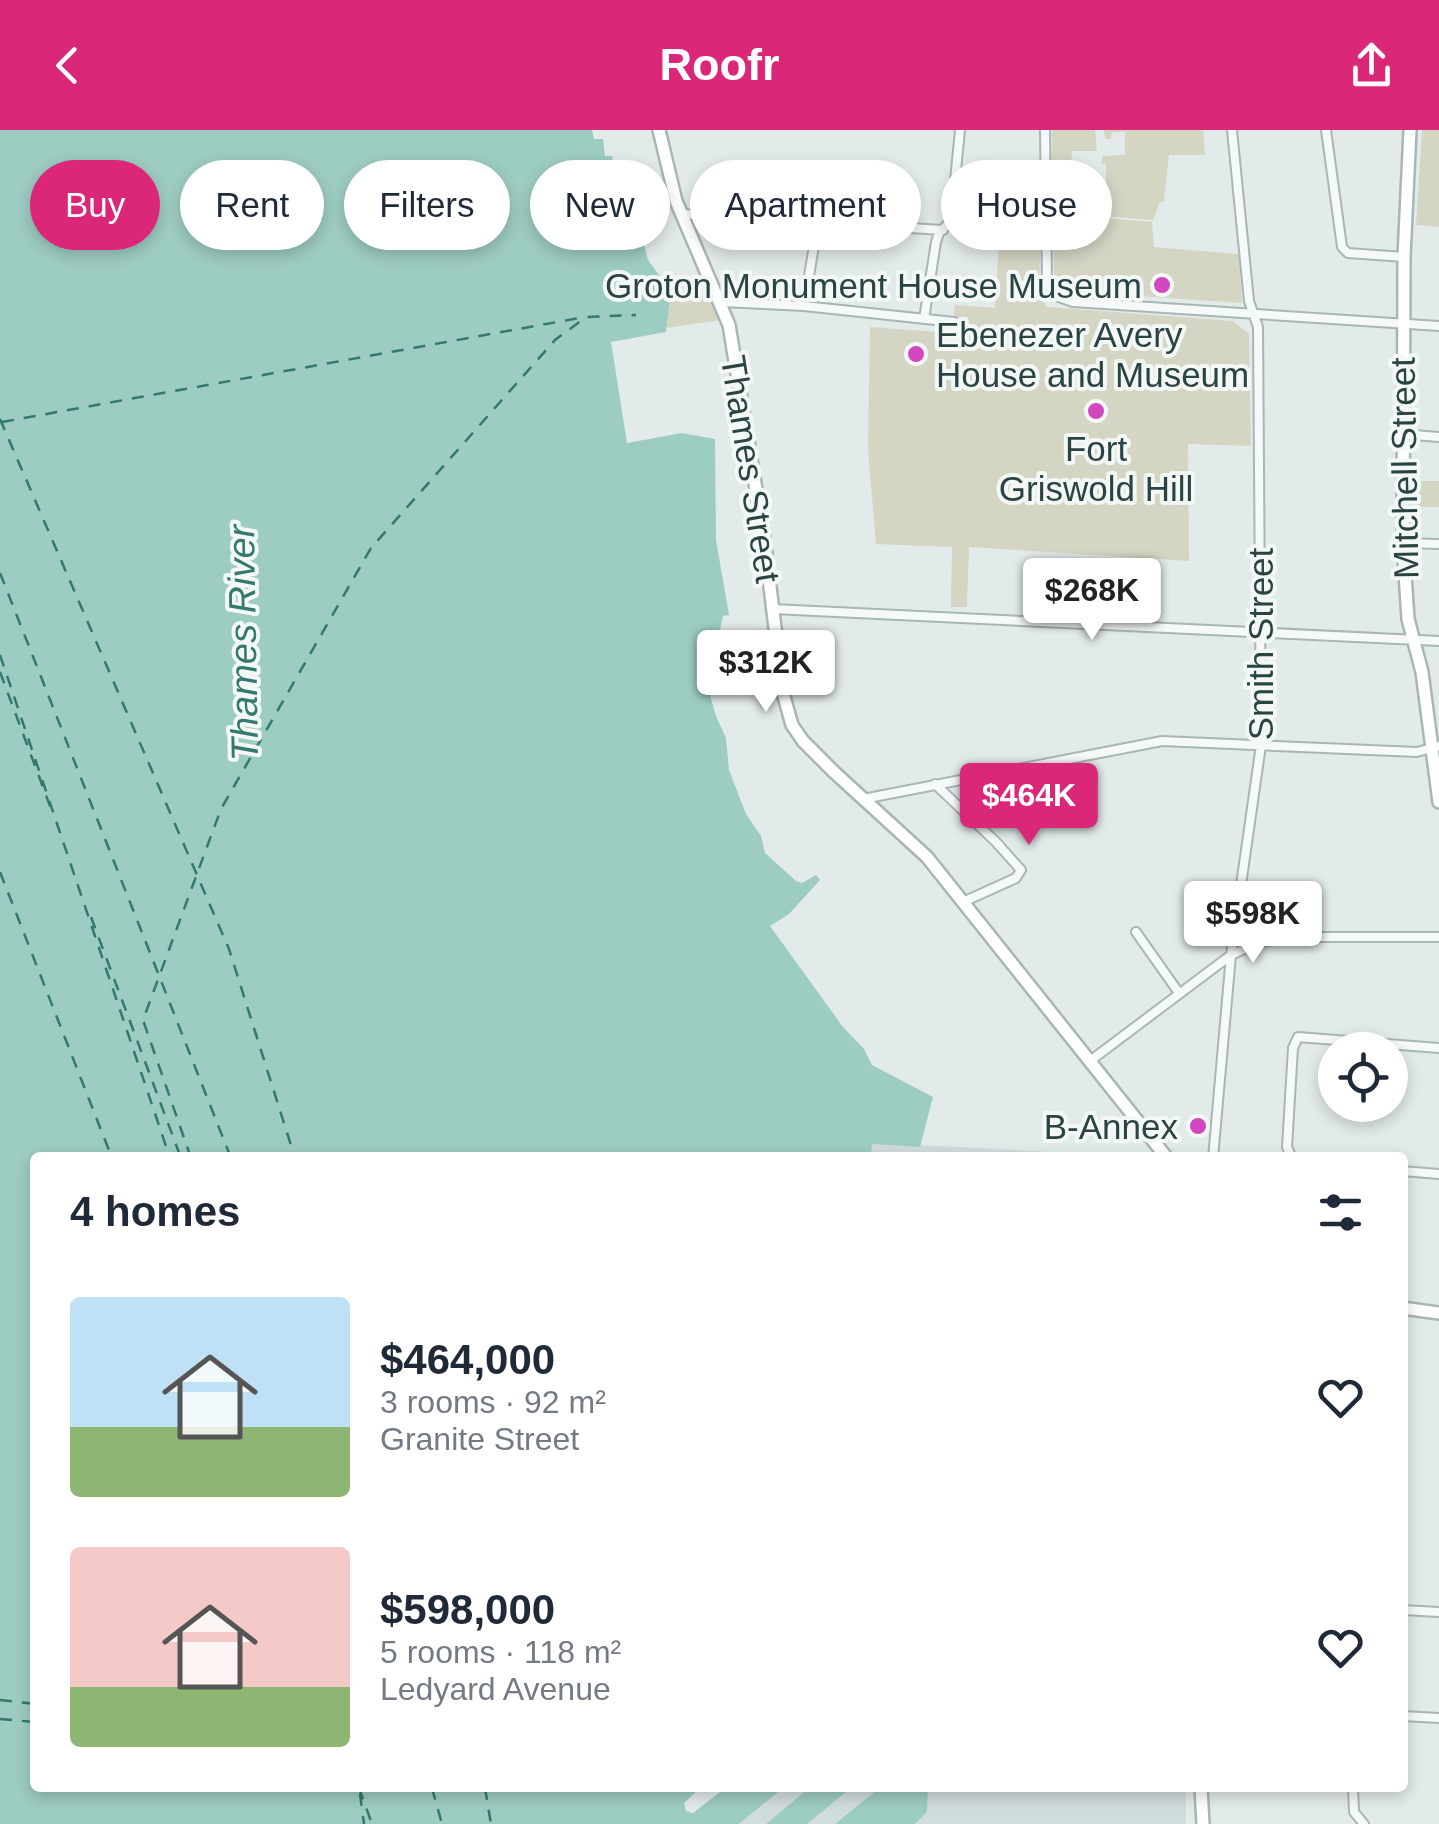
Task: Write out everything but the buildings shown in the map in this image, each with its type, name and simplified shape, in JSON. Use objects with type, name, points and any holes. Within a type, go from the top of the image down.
[{"type":"street","name":"Thames Street","points":[[659,130],[668,180],[728,325],[783,694],[792,725],[811,750],[928,858],[1162,1152]]},
{"type":"street","points":[[957,160],[960,130]]},
{"type":"street","points":[[1045,130],[1047,283],[1056,296],[1073,302],[1439,326]]},
{"type":"street","name":"Smith Street","points":[[1214,1152],[1231,955],[1262,745],[1258,327],[1248,301],[1232,130]]},
{"type":"street","points":[[1326,130],[1342,247],[1348,253],[1404,256]]},
{"type":"street","name":"Mitchell Street","points":[[1410,130],[1404,256],[1403,543],[1408,618],[1435,748],[1439,802]]},
{"type":"street","points":[[682,214],[690,214]]},
{"type":"street","points":[[924,319],[936,242],[941,233]]},
{"type":"street","points":[[809,276],[813,250]]},
{"type":"street","points":[[721,302],[954,322]]},
{"type":"street","points":[[1401,434],[1439,437]]},
{"type":"street","points":[[1403,543],[1439,544]]},
{"type":"street","points":[[773,608],[1439,641]]},
{"type":"street","points":[[862,798],[1150,742],[1417,752],[1435,748]]},
{"type":"street","points":[[936,784],[1020,870],[1016,878],[963,902]]},
{"type":"street","points":[[1136,932],[1179,993]]},
{"type":"street","points":[[1090,1060],[1231,955],[1273,938],[1439,937]]},
{"type":"street","points":[[1288,1152],[1293,1048],[1298,1037],[1439,1048]]},
{"type":"street","points":[[1408,1171],[1439,1174]]},
{"type":"street","points":[[1408,1309],[1439,1313]]},
{"type":"street","points":[[1408,1610],[1439,1612]]},
{"type":"street","points":[[1408,1716],[1439,1718]]},
{"type":"street","points":[[1201,1792],[1203,1824]]},
{"type":"street","points":[[1353,1792],[1354,1812],[1364,1824]]},
{"type":"shaded area","points":[[1052,130],[1095,130],[1097,151],[1072,151],[1072,160],[1052,160]]},
{"type":"shaded area","points":[[1103,130],[1203,130],[1205,155],[1169,155],[1164,202],[1160,202],[1153,220],[1112,217],[1112,160],[1102,160],[1102,156],[1125,155],[1125,132],[1112,132],[1111,139],[1106,139]]},
{"type":"shaded area","points":[[1422,130],[1439,130],[1439,227],[1416,225]]},
{"type":"shaded area","points":[[1112,219],[1152,222],[1154,247],[1239,254],[1242,303],[1063,291],[1054,277],[1054,250],[1112,250]]},
{"type":"shaded area","points":[[998,250],[1040,250],[1039,293],[1047,307],[1233,321],[1249,334],[1251,446],[1188,444],[1189,561],[969,547],[967,607],[951,607],[952,547],[876,544],[868,449],[870,327],[952,333],[955,305],[995,308]]},
{"type":"shaded area","points":[[671,291],[711,292],[721,320],[666,328]]},
{"type":"shaded area","points":[[1412,481],[1439,481],[1439,507],[1412,507]]},
{"type":"shaded area","points":[[872,1144],[1048,1152],[871,1152]]},
{"type":"shaded area","points":[[778,1792],[804,1792],[766,1824],[739,1824]]},
{"type":"shaded area","points":[[846,1792],[874,1792],[835,1824],[807,1824]]},
{"type":"shaded area","points":[[928,1792],[1186,1792],[1186,1824],[915,1824],[927,1812]]},
{"type":"water","name":"Thames River","points":[[0,130],[592,130],[594,139],[603,139],[605,156],[612,156],[613,160],[530,160],[530,250],[645,250],[648,260],[671,291],[666,332],[611,342],[627,443],[682,433],[715,439],[716,540],[729,615],[723,616],[707,685],[726,738],[729,770],[746,814],[761,836],[765,853],[796,881],[802,883],[816,875],[820,880],[789,914],[770,926],[843,1027],[864,1049],[872,1065],[933,1097],[920,1147],[872,1144],[871,1152],[30,1152],[30,1792],[696,1792],[684,1803],[686,1811],[693,1813],[720,1792],[778,1792],[739,1824],[0,1824]]},
{"type":"water","points":[[804,1792],[846,1792],[807,1824],[766,1824]]},
{"type":"water","points":[[874,1792],[928,1792],[927,1812],[915,1824],[835,1824]]},
{"type":"ferry route","points":[[189,1152],[143,1020],[221,809],[371,548],[555,340],[586,317],[636,315]]},
{"type":"ferry route","points":[[2,422],[585,317]]},
{"type":"ferry route","points":[[0,419],[229,949],[293,1152]]},
{"type":"ferry route","points":[[0,573],[229,1152]]},
{"type":"ferry route","points":[[0,655],[168,1152]]},
{"type":"ferry route","points":[[0,672],[50,806]]},
{"type":"ferry route","points":[[0,872],[110,1152]]},
{"type":"ferry route","points":[[91,917],[179,1152]]},
{"type":"ferry route","points":[[0,1700],[30,1703]]},
{"type":"ferry route","points":[[0,1719],[30,1722]]},
{"type":"ferry route","points":[[360,1792],[372,1824]]},
{"type":"ferry route","points":[[433,1792],[442,1824]]},
{"type":"ferry route","points":[[486,1792],[491,1824]]},
{"type":"ferry route","points":[[360,1794],[364,1824]]},
{"type":"place","name":"Groton Monument House Museum","points":[[1162,285]]},
{"type":"place","name":"Ebenezer Avery House and Museum","points":[[916,354]]},
{"type":"place","name":"Fort Griswold Hill","points":[[1096,411]]},
{"type":"place","name":"B-Annex","points":[[1198,1126]]}]
